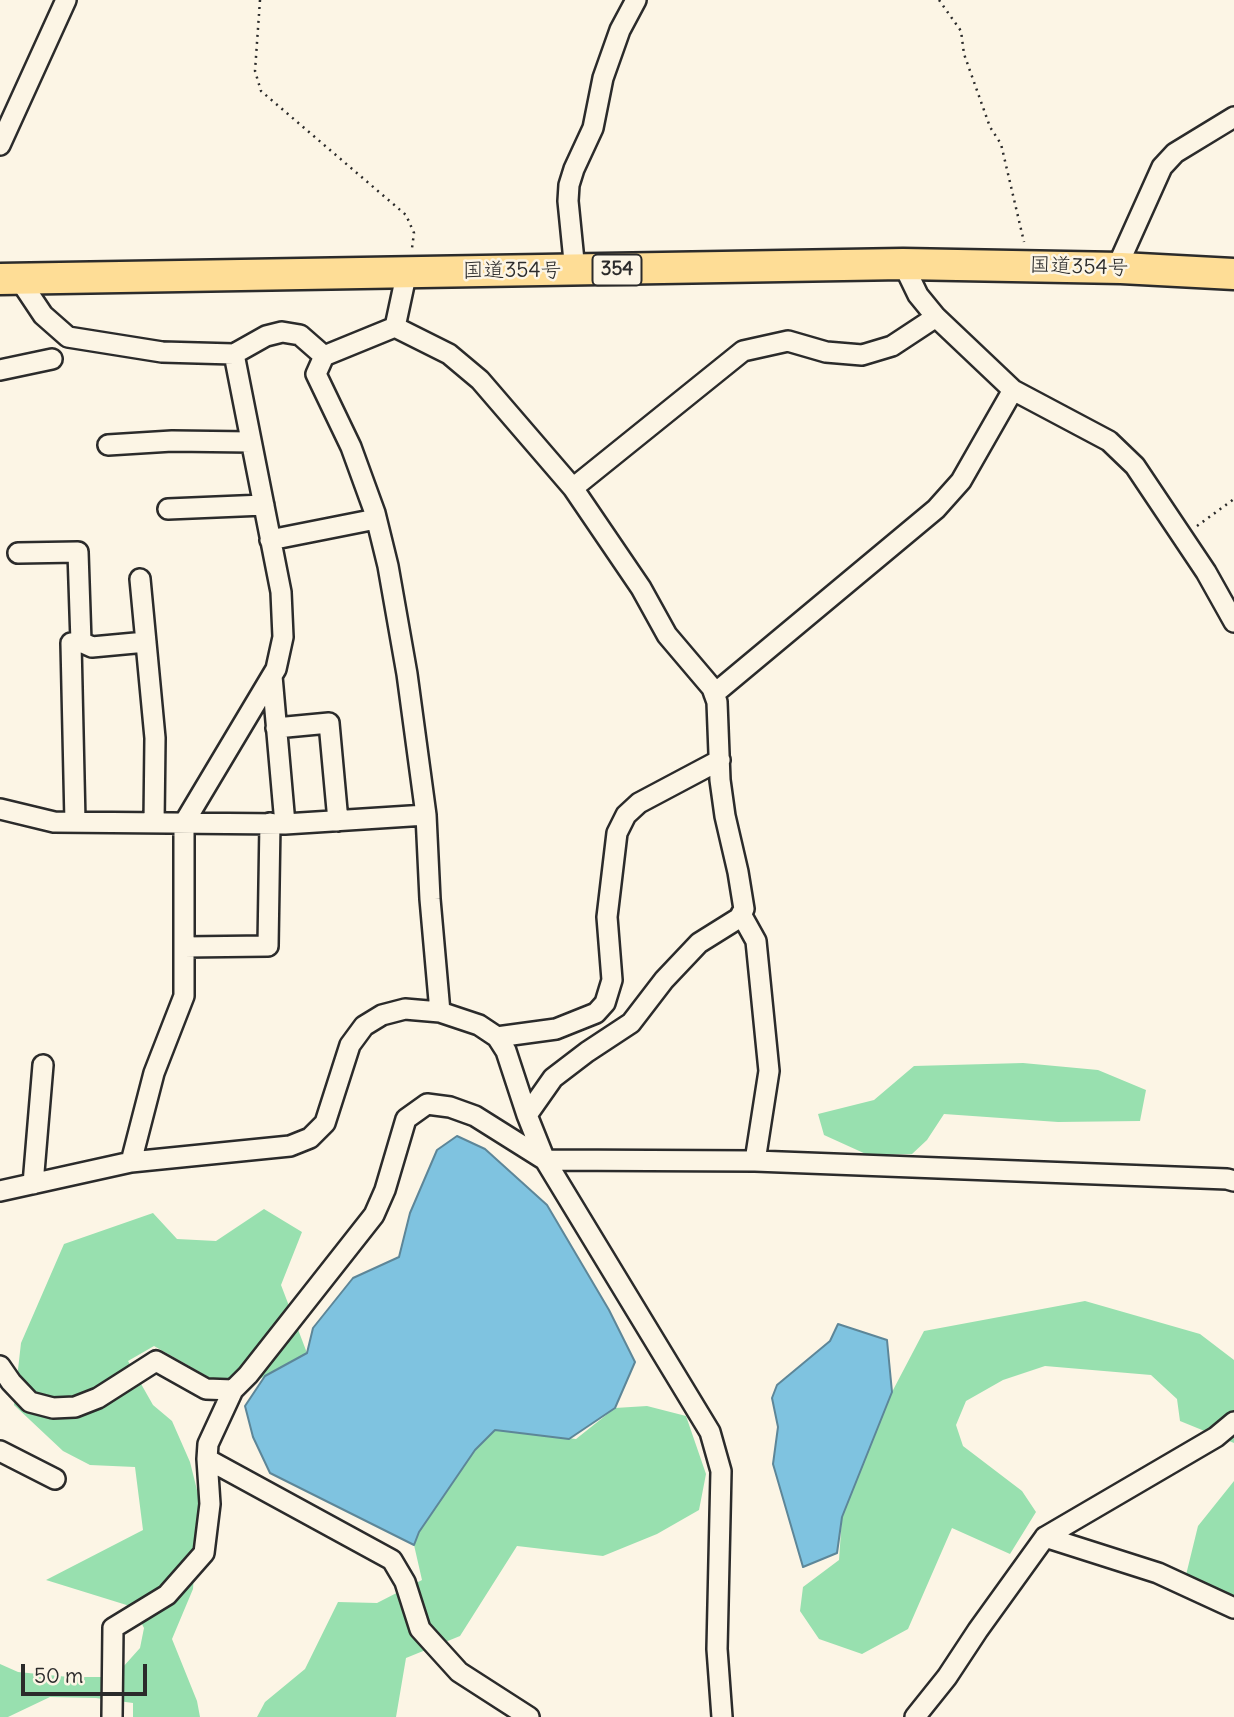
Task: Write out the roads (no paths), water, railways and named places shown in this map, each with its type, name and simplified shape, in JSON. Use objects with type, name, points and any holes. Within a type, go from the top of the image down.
[{"type":"highway","name":"国道354号","points":[[9,279],[903,264],[1121,268],[1234,274]]},
{"type":"street","points":[[2,136],[66,0]]},
{"type":"street","points":[[575,271],[568,201],[569,185],[573,169],[593,128],[603,78],[620,30],[636,0]]},
{"type":"street","points":[[1121,268],[1122,256],[1162,167],[1175,153],[1234,117]]},
{"type":"street","points":[[903,264],[918,295],[936,317],[1013,390],[1109,441],[1135,466],[1234,622]]},
{"type":"street","points":[[395,327],[407,271]]},
{"type":"street","points":[[9,279],[68,337],[162,352],[234,354],[266,336],[282,332],[300,335],[324,356]]},
{"type":"street","points":[[573,488],[743,351],[788,341],[826,352],[862,355],[892,345],[936,317]]},
{"type":"street","points":[[440,1012],[426,815],[407,674],[388,566],[376,519],[351,447],[316,374],[324,356],[395,327],[449,354],[480,380],[573,488],[641,588],[667,635],[712,688],[717,702],[725,816],[744,909],[739,918],[699,943],[664,980],[631,1023],[553,1078],[527,1115]]},
{"type":"street","points":[[131,1162],[154,1073],[184,996],[184,823],[276,669],[284,638],[281,592],[234,354]]},
{"type":"street","points":[[0,370],[52,359]]},
{"type":"street","points":[[714,694],[936,509],[961,481],[1013,390]]},
{"type":"street","points":[[108,445],[172,441],[251,442]]},
{"type":"street","points":[[168,509],[264,505]]},
{"type":"street","points":[[271,540],[376,519]]},
{"type":"street","points":[[18,553],[78,552],[81,642]]},
{"type":"street","points":[[140,579],[155,738],[154,823]]},
{"type":"street","points":[[75,822],[71,643],[81,642],[92,647],[146,642]]},
{"type":"street","points":[[184,947],[268,946],[277,824],[276,728],[272,676]]},
{"type":"street","points":[[276,728],[329,723],[338,821]]},
{"type":"street","points":[[496,1037],[556,1029],[596,1013],[605,1003],[612,980],[607,917],[617,833],[626,815],[639,803],[720,760]]},
{"type":"street","points":[[0,808],[54,822],[277,824],[426,815]]},
{"type":"street","points":[[741,914],[755,941],[769,1071],[755,1161]]},
{"type":"street","points":[[0,1191],[131,1162],[290,1146],[310,1138],[325,1123],[350,1045],[364,1026],[382,1015],[405,1009],[440,1012],[479,1025],[496,1037],[506,1051],[545,1160],[710,1432],[721,1471],[717,1649],[722,1717]]},
{"type":"street","points":[[33,1184],[43,1065]]},
{"type":"street","points":[[112,1717],[113,1628],[167,1595],[204,1553],[210,1504],[208,1444],[233,1390],[248,1375],[374,1215],[385,1190],[406,1119],[427,1104],[450,1107],[494,1126],[545,1160],[755,1161],[1234,1181]]},
{"type":"street","points":[[0,1366],[30,1402],[53,1408],[75,1407],[98,1398],[156,1361],[206,1389],[233,1390]]},
{"type":"street","points":[[915,1717],[947,1677],[1045,1536],[1216,1437],[1234,1422]]},
{"type":"street","points":[[0,1451],[55,1479]]},
{"type":"street","points":[[207,1460],[392,1560],[405,1582],[420,1629],[459,1672],[529,1717]]},
{"type":"street","points":[[1045,1536],[1158,1573],[1234,1608]]},
{"type":"water","points":[[457,1136],[485,1149],[547,1205],[609,1310],[635,1362],[615,1408],[569,1439],[495,1430],[475,1450],[419,1532],[414,1545],[270,1473],[253,1437],[245,1406],[265,1376],[307,1353],[313,1328],[353,1278],[399,1257],[410,1213],[437,1150]]},
{"type":"water","points":[[838,1324],[887,1340],[892,1392],[842,1517],[837,1553],[803,1567],[773,1464],[778,1427],[772,1398],[777,1385],[830,1341]]}]
